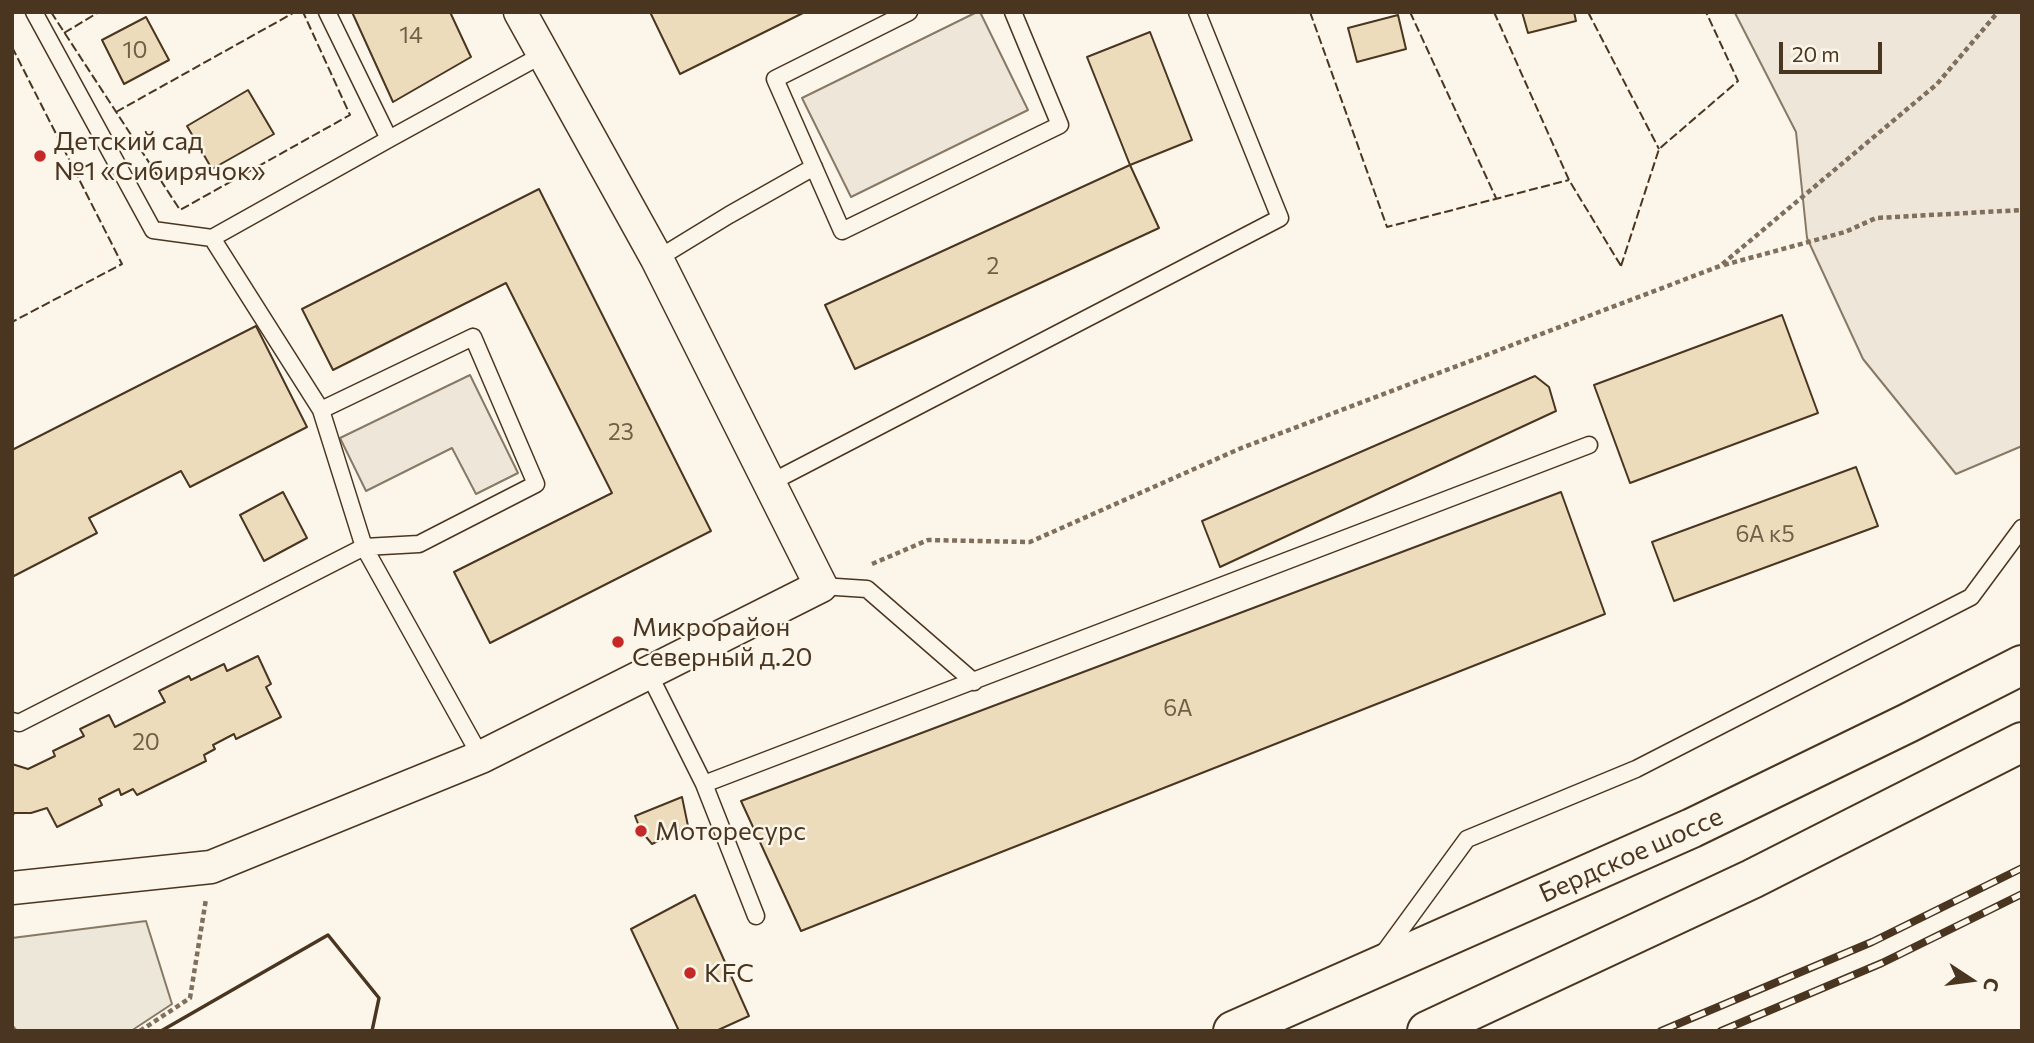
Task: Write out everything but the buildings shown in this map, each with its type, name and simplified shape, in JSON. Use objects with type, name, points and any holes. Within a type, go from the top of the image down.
[{"type":"highway","name":"Бердское шоссе","points":[[1233,1031],[1692,828],[2022,665]]},
{"type":"highway","points":[[1427,1031],[1752,879],[2022,742]]},
{"type":"street","points":[[15,886],[211,867],[481,757],[821,586],[657,259],[520,12]]},
{"type":"lane","points":[[34,12],[153,230],[212,238],[542,55]]},
{"type":"lane","points":[[327,12],[389,139]]},
{"type":"lane","points":[[909,12],[775,79],[842,231],[1060,125],[1013,12]]},
{"type":"lane","points":[[770,483],[1280,218],[1197,12]]},
{"type":"lane","points":[[657,259],[814,167]]},
{"type":"lane","points":[[212,238],[321,410],[363,547],[481,757]]},
{"type":"lane","points":[[12,721],[19,723],[363,547],[419,544],[536,484],[472,337],[321,410]]},
{"type":"lane","points":[[704,784],[1589,445]]},
{"type":"lane","points":[[1370,971],[1467,839],[1636,769],[1971,597],[2022,528]]},
{"type":"lane","points":[[821,586],[867,589],[974,682]]},
{"type":"lane","points":[[649,674],[704,784],[756,916]]},
{"type":"path","points":[[1720,266],[1937,84],[1998,12]]},
{"type":"path","points":[[821,586],[928,540],[1030,542],[1239,449],[1720,266],[1845,232],[1876,218],[2022,210]]},
{"type":"path","points":[[140,1031],[190,998],[211,867]]},
{"type":"shaded area","points":[[980,12],[1028,110],[851,197],[802,98]]},
{"type":"shaded area","points":[[2022,12],[2022,446],[1956,474],[1863,359],[1807,238],[1796,132],[1735,13]]},
{"type":"shaded area","points":[[470,375],[518,473],[476,494],[452,448],[366,491],[340,438]]},
{"type":"shaded area","points":[[146,921],[172,1004],[131,1031],[17,1031],[12,1025],[12,938]]},
{"type":"railway","points":[[1661,1031],[1872,942],[2022,868]]},
{"type":"railway","points":[[1721,1031],[1882,963],[2022,894]]},
{"type":"fence","points":[[51,12],[180,210],[350,115],[303,12]]},
{"type":"fence","points":[[64,33],[99,12]]},
{"type":"fence","points":[[116,112],[295,12]]},
{"type":"fence","points":[[1310,12],[1387,227],[1569,180]]},
{"type":"fence","points":[[1410,12],[1496,198]]},
{"type":"fence","points":[[1494,12],[1569,180],[1621,266]]},
{"type":"fence","points":[[1588,12],[1659,149]]},
{"type":"fence","points":[[1621,266],[1659,149],[1738,81],[1706,12]]},
{"type":"fence","points":[[12,47],[122,264],[12,322]]},
{"type":"wall","points":[[161,1031],[328,935],[379,998],[372,1031]]},
{"type":"place","name":"Детский сад №1 «Сибирячок»","points":[[40,156]]},
{"type":"place","name":"Микрорайон Северный д.20","points":[[618,642]]},
{"type":"place","name":"Моторесурс","points":[[641,831]]},
{"type":"place","name":"KFC","points":[[690,973]]}]
